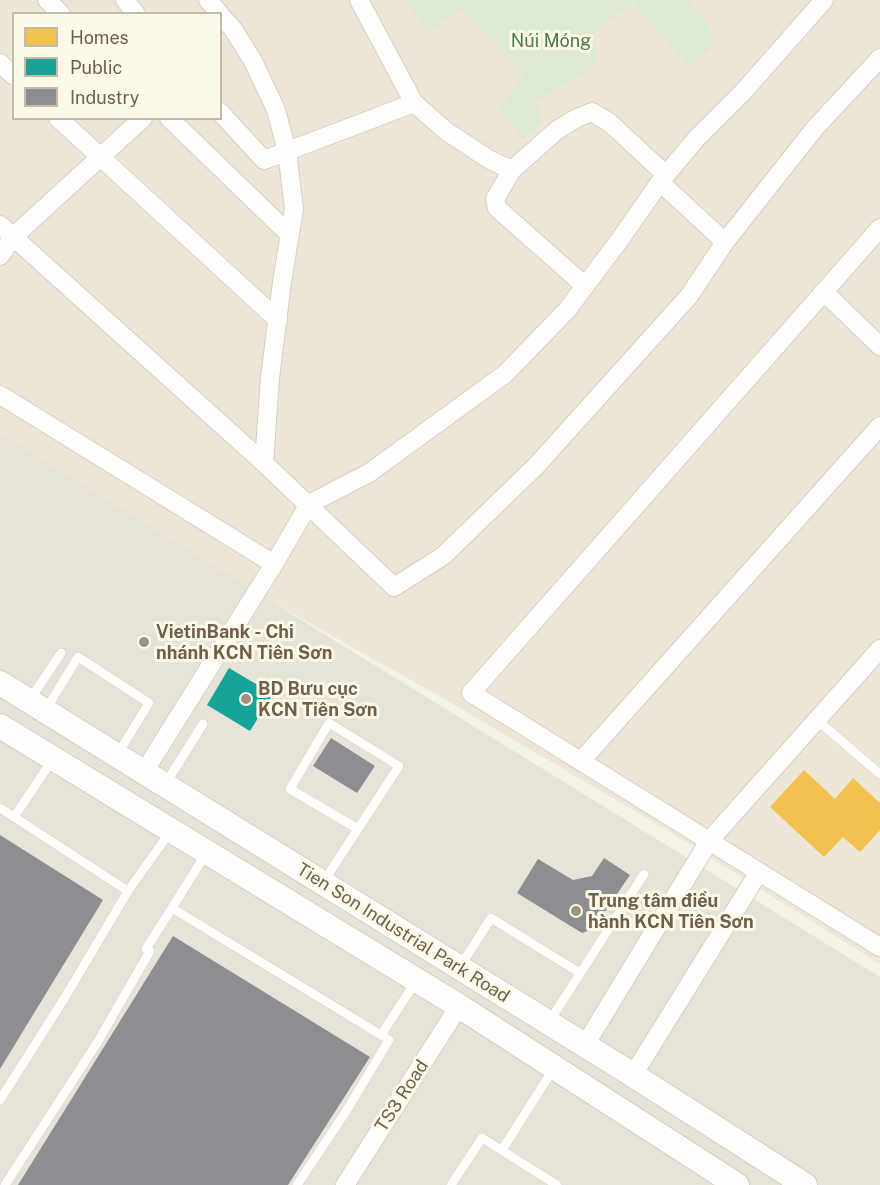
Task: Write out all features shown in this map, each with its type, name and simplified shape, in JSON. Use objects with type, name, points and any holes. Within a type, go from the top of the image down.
[{"type":"main road","name":"Tien Son Industrial Park Road","points":[[0,683],[549,1022],[805,1185]]},
{"type":"main road","name":"Tien Son Industrial Park Road","points":[[0,726],[459,1006],[737,1185]]},
{"type":"main road","points":[[459,1006],[468,973]]},
{"type":"street","points":[[47,0],[59,12]]},
{"type":"street","points":[[125,0],[134,12]]},
{"type":"street","points":[[208,0],[218,12]]},
{"type":"street","points":[[359,0],[414,103],[446,131],[512,171]]},
{"type":"street","points":[[144,772],[309,504],[369,473],[505,374],[567,310],[663,178],[696,139],[744,90],[824,0]]},
{"type":"street","points":[[222,16],[233,29],[253,61],[276,110],[287,152],[294,209],[270,378],[264,463]]},
{"type":"street","points":[[6,231],[309,504],[394,587],[443,556],[536,466],[689,296],[725,242],[815,128],[880,58]]},
{"type":"street","points":[[0,63],[12,74]]},
{"type":"street","points":[[222,114],[264,160],[414,103]]},
{"type":"street","points":[[585,286],[498,208],[495,199],[512,171],[557,130],[592,112],[610,123],[725,242]]},
{"type":"street","points":[[60,120],[278,320]]},
{"type":"street","points":[[0,256],[6,231],[100,158],[141,120]]},
{"type":"street","points":[[171,120],[290,235]]},
{"type":"street","points":[[880,228],[471,693],[880,947]]},
{"type":"street","points":[[824,292],[880,345]]},
{"type":"street","points":[[0,395],[274,564]]},
{"type":"street","points":[[581,761],[880,426]]},
{"type":"street","points":[[585,1045],[709,841],[880,649]]},
{"type":"street","points":[[633,1075],[759,872]]},
{"type":"street","name":"TS3 Road","points":[[345,1185],[459,1006]]},
{"type":"lane","points":[[37,706],[61,653]]},
{"type":"lane","points":[[37,706],[78,657],[149,703],[117,755]]},
{"type":"lane","points":[[817,720],[880,774]]},
{"type":"lane","points":[[323,883],[399,766],[329,723],[290,789],[358,829]]},
{"type":"lane","points":[[165,785],[203,724]]},
{"type":"lane","points":[[14,817],[54,759]]},
{"type":"lane","points":[[0,808],[128,891]]},
{"type":"lane","points":[[0,1100],[64,999],[128,891],[171,830]]},
{"type":"lane","points":[[5,1185],[97,1043],[150,951],[146,949],[207,852]]},
{"type":"lane","points":[[549,1022],[644,874]]},
{"type":"lane","points":[[172,908],[389,1040],[345,1113],[297,1185]]},
{"type":"lane","points":[[468,973],[491,918],[580,973]]},
{"type":"lane","points":[[381,1035],[417,980]]},
{"type":"lane","points":[[502,1150],[554,1068]]},
{"type":"lane","points":[[451,1185],[482,1138],[557,1185]]},
{"type":"shaded area","points":[[0,0],[880,0],[880,964],[662,827],[441,697],[242,585],[0,437]]},
{"type":"shaded area","points":[[0,434],[880,977],[880,1185],[0,1185]]},
{"type":"green space","name":"Núi Móng","points":[[405,0],[687,0],[707,23],[713,46],[690,67],[633,2],[593,34],[598,64],[536,101],[543,122],[523,139],[500,109],[524,73],[463,9],[427,32]]},
{"type":"building: Homes","points":[[804,770],[835,799],[853,778],[880,803],[880,830],[860,852],[843,837],[824,857],[770,807]]},
{"type":"building: Public","points":[[229,668],[273,694],[250,731],[207,705]]},
{"type":"building: Industry","points":[[331,738],[375,766],[357,793],[313,766]]},
{"type":"building: Industry","points":[[0,835],[103,900],[0,1069]]},
{"type":"building: Industry","name":"Trung tâm điều hành KCN Tiên Sơn","points":[[604,858],[630,875],[593,929],[582,933],[517,893],[538,859],[573,880],[592,876]]},
{"type":"building: Industry","points":[[173,936],[370,1057],[288,1185],[18,1185]]},
{"type":"place","name":"VietinBank - Chi nhánh KCN Tiên Sơn","points":[[144,642]]},
{"type":"place","name":"BD Bưu cục KCN Tiên Sơn","points":[[246,699]]},
{"type":"place","name":"Trung tâm điều hành KCN Tiên Sơn","points":[[576,911]]}]
